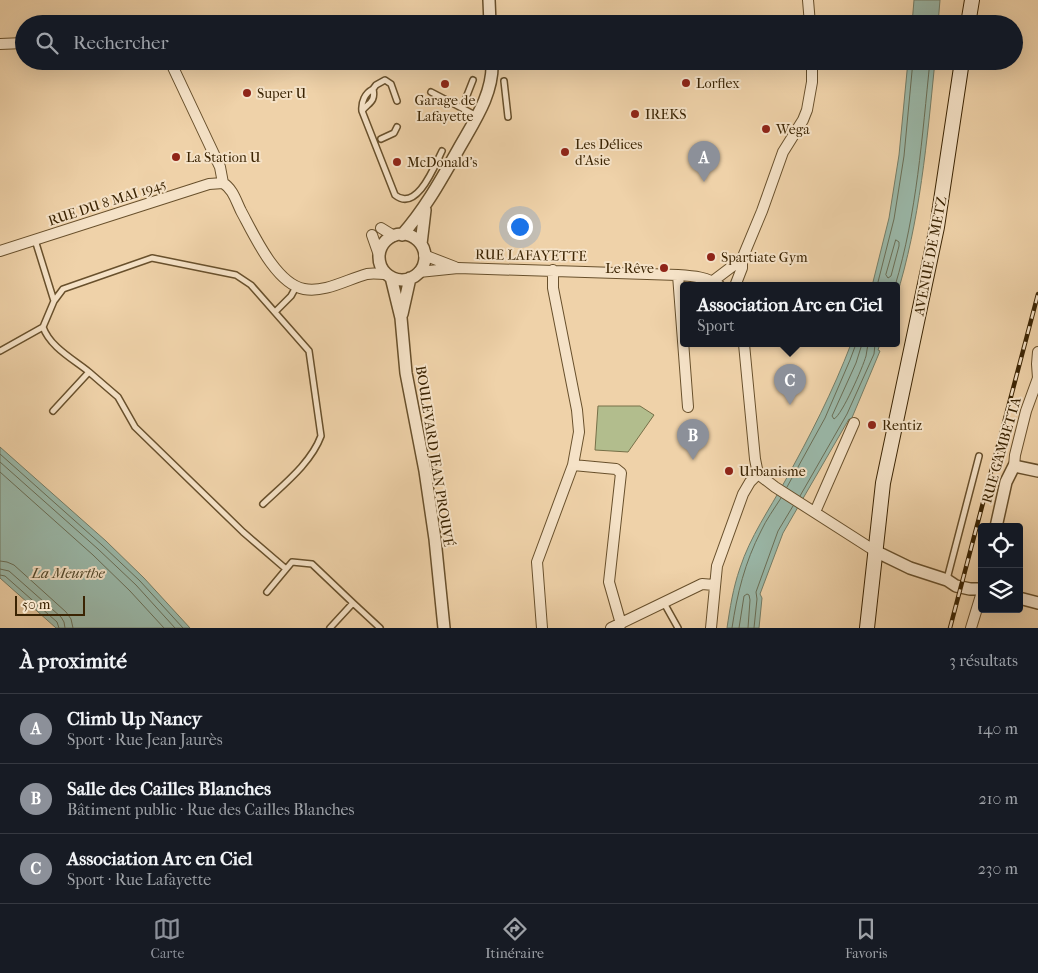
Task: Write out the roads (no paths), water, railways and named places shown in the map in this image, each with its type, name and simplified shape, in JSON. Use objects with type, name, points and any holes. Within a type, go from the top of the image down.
[{"type":"main road","points":[[970,15],[972,0]]},
{"type":"main road","name":"AVENUE DE METZ","points":[[867,628],[883,483],[938,227],[961,70]]},
{"type":"street","points":[[489,0],[490,15]]},
{"type":"street","points":[[808,0],[809,15]]},
{"type":"street","points":[[0,44],[15,43]]},
{"type":"street","points":[[174,70],[220,167],[223,183],[231,190],[250,227],[280,276],[296,287],[307,290],[322,288],[369,273],[401,280],[415,275],[422,267],[422,227],[426,206]]},
{"type":"street","points":[[369,273],[379,258],[384,244],[398,235],[426,206],[487,96],[492,80],[492,70]]},
{"type":"street","points":[[737,282],[742,268],[742,259],[783,152],[807,110],[812,70]]},
{"type":"street","name":"RUE DU 8 MAI 1945","points":[[0,251],[209,184],[223,183]]},
{"type":"street","points":[[381,228],[398,235],[416,239],[422,250]]},
{"type":"street","points":[[372,235],[379,258],[389,276]]},
{"type":"street","name":"RUE LAFAYETTE","points":[[422,250],[458,268]]},
{"type":"street","points":[[719,282],[742,259]]},
{"type":"street","name":"RUE LAFAYETTE","points":[[415,275],[458,268],[552,270],[698,276],[712,282]]},
{"type":"street","points":[[542,628],[537,562],[573,465],[579,439],[579,422],[553,288],[552,270]]},
{"type":"street","name":"BOULEVARD JEAN PROUVÉ","points":[[401,318],[415,275]]},
{"type":"street","points":[[678,275],[680,301]]},
{"type":"street","name":"BOULEVARD JEAN PROUVÉ","points":[[389,276],[401,318],[406,372],[426,471],[444,628]]},
{"type":"street","points":[[683,347],[688,407]]},
{"type":"street","points":[[744,347],[758,474],[875,551],[910,568],[970,589],[978,590]]},
{"type":"street","name":"RUE GAMBETTA","points":[[997,523],[1006,482],[1014,466],[1022,427],[1035,397],[1038,378],[1038,352]]},
{"type":"street","points":[[811,509],[854,423]]},
{"type":"street","points":[[573,465],[616,469],[621,473],[609,582],[616,626],[702,584],[714,584]]},
{"type":"street","points":[[1014,466],[1038,470]]},
{"type":"street","points":[[711,628],[714,584],[718,561],[743,494],[750,482],[758,474]]},
{"type":"street","points":[[1023,599],[1038,603]]},
{"type":"street","points":[[971,628],[978,604]]},
{"type":"lane","points":[[362,111],[372,103],[376,84],[385,80],[393,89],[396,101]]},
{"type":"lane","points":[[462,108],[473,80]]},
{"type":"lane","points":[[504,81],[508,117]]},
{"type":"lane","points":[[374,89],[368,91],[363,99],[362,111],[395,195],[399,198],[408,199],[422,188],[440,150],[454,157]]},
{"type":"lane","points":[[431,92],[477,116]]},
{"type":"lane","points":[[381,139],[394,133],[397,127]]},
{"type":"lane","points":[[35,239],[54,301]]},
{"type":"lane","points":[[0,350],[43,327],[54,301],[63,288],[152,258],[236,275],[250,285],[309,351],[321,436],[317,448],[263,504]]},
{"type":"lane","points":[[275,312],[291,296],[296,287]]},
{"type":"lane","points":[[43,327],[55,345],[118,396],[135,427],[244,532],[286,569]]},
{"type":"lane","points":[[53,411],[89,372]]},
{"type":"lane","points":[[952,583],[979,456]]},
{"type":"lane","points":[[267,592],[292,562],[312,564],[380,628]]},
{"type":"lane","points":[[330,628],[353,603]]},
{"type":"lane","points":[[664,603],[678,628]]},
{"type":"water","points":[[914,0],[940,0],[939,15],[913,15]]},
{"type":"water","points":[[907,70],[934,70],[922,181],[911,240],[900,284],[873,282],[889,218],[899,155]]},
{"type":"water","points":[[850,347],[879,347],[878,350],[880,351],[851,420],[849,419],[783,533],[760,594],[762,598],[759,628],[727,628],[735,583],[749,545],[794,464],[837,379]]},
{"type":"water","name":"La Meurthe","points":[[0,447],[106,541],[144,578],[190,628],[56,628],[0,578]]},
{"type":"railway","points":[[950,628],[1038,294]]},
{"type":"place","name":"Lorflex","points":[[686,83]]},
{"type":"place","name":"Garage de Lafayette","points":[[445,84]]},
{"type":"place","name":"Super U","points":[[247,93]]},
{"type":"place","name":"IREKS","points":[[635,114]]},
{"type":"place","name":"Wega","points":[[766,129]]},
{"type":"place","name":"Les Délices d'Asie","points":[[565,152]]},
{"type":"place","name":"La Station U","points":[[176,157]]},
{"type":"place","name":"McDonald's","points":[[397,162]]},
{"type":"place","name":"Climb Up Nancy","points":[[704,182]]},
{"type":"place","name":"Spartiate Gym","points":[[711,257]]},
{"type":"place","name":"Le Rêve","points":[[664,268]]},
{"type":"place","name":"Association Arc en Ciel","points":[[790,405]]},
{"type":"place","name":"Rentiz","points":[[872,425]]},
{"type":"place","name":"Salle des Cailles Blanches","points":[[693,460]]},
{"type":"place","name":"Urbanisme","points":[[729,471]]}]
